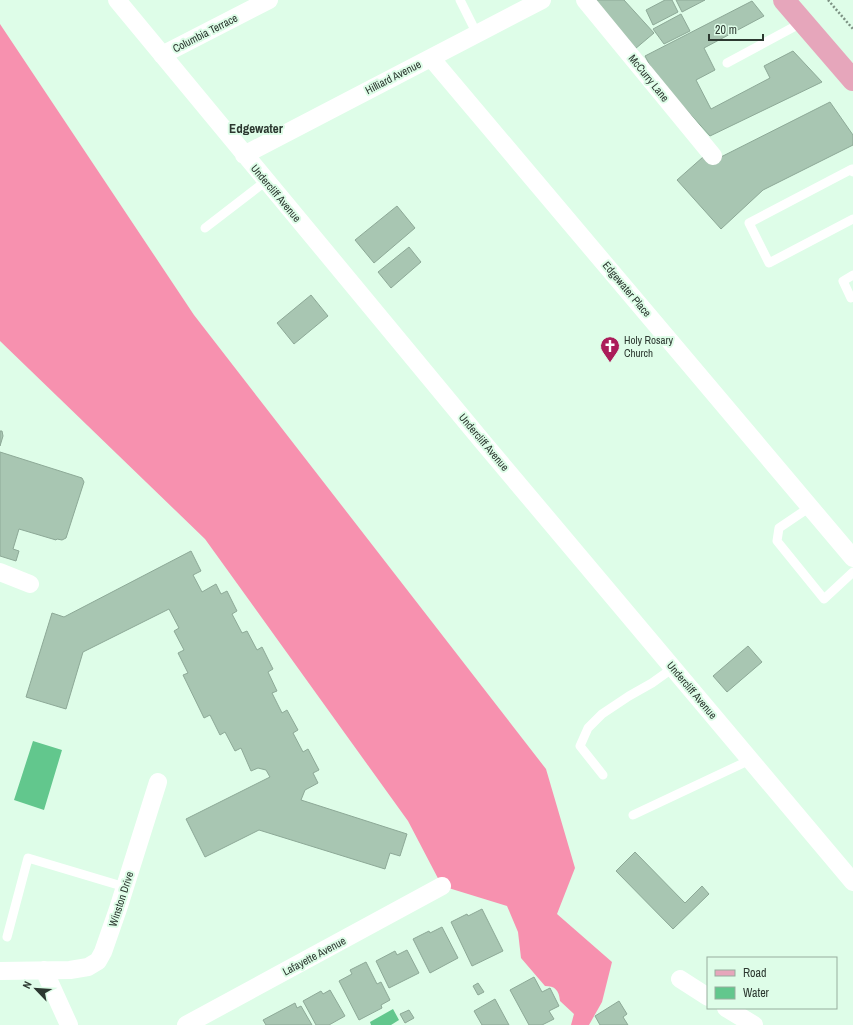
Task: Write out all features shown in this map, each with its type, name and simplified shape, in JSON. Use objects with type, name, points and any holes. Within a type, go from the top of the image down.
[{"type":"main road","points":[[784,0],[853,80]]},
{"type":"street","name":"Undercliff Avenue","points":[[117,0],[482,441],[853,882]]},
{"type":"street","name":"Columbia Terrace","points":[[162,55],[269,0]]},
{"type":"street","name":"Hilliard Avenue","points":[[244,155],[542,0]]},
{"type":"street","name":"McCurry Lane","points":[[585,0],[713,156]]},
{"type":"street","name":"Edgewater Place","points":[[431,58],[853,558]]},
{"type":"street","points":[[0,572],[30,584]]},
{"type":"street","name":"Winston Drive","points":[[0,971],[70,970],[88,967],[98,961],[103,952],[125,887],[158,782]]},
{"type":"street","name":"Lafayette Avenue","points":[[186,1025],[442,886]]},
{"type":"street","points":[[44,970],[69,1025]]},
{"type":"street","points":[[680,979],[707,996]]},
{"type":"street","points":[[728,1009],[754,1025]]},
{"type":"lane","points":[[460,0],[477,34]]},
{"type":"lane","points":[[727,64],[803,22]]},
{"type":"lane","points":[[853,172],[852,169],[749,224],[769,263],[853,219]]},
{"type":"lane","points":[[205,228],[266,181]]},
{"type":"lane","points":[[850,298],[843,280],[853,275]]},
{"type":"lane","points":[[810,507],[779,528],[777,541],[824,599],[853,572]]},
{"type":"lane","points":[[603,775],[580,746],[588,728],[602,714],[673,668]]},
{"type":"lane","points":[[633,815],[750,760]]},
{"type":"lane","points":[[7,937],[28,858],[125,887]]},
{"type":"path","points":[[828,0],[853,29]]},
{"type":"shaded area","points":[[0,24],[194,315],[546,769],[575,868],[557,914],[612,962],[602,1002],[589,1025],[571,1025],[574,1014],[560,1001],[559,994],[556,989],[545,986],[521,958],[518,932],[507,906],[442,886],[408,821],[205,539],[0,341]]},
{"type":"water","points":[[33,741],[62,750],[44,810],[14,800]]},
{"type":"water","points":[[393,1009],[399,1020],[391,1025],[371,1025],[370,1022]]},
{"type":"building","points":[[591,0],[624,0],[654,33],[635,49]]},
{"type":"building","points":[[665,0],[672,0],[678,12],[653,25],[646,10]]},
{"type":"building","points":[[676,0],[705,0],[682,12]]},
{"type":"building","points":[[752,1],[764,16],[704,48],[715,70],[696,80],[711,109],[770,78],[764,66],[793,51],[822,82],[710,136],[655,75],[645,56]]},
{"type":"building","points":[[681,14],[690,31],[664,44],[653,29]]},
{"type":"building","points":[[830,102],[853,135],[853,145],[763,190],[721,229],[677,180],[703,157],[709,163]]},
{"type":"building","points":[[397,206],[415,228],[374,263],[355,240]]},
{"type":"building","points":[[409,247],[421,262],[391,288],[378,272]]},
{"type":"building","points":[[311,295],[328,316],[294,344],[277,323]]},
{"type":"building","points":[[0,431],[2,431],[3,436],[0,446]]},
{"type":"building","points":[[0,452],[82,478],[84,482],[66,538],[56,540],[19,529],[13,549],[19,551],[16,561],[0,556]]},
{"type":"building","points":[[191,551],[201,571],[193,575],[202,592],[216,584],[221,594],[227,591],[237,611],[232,614],[242,633],[247,631],[257,650],[262,647],[273,669],[268,672],[277,691],[272,693],[282,713],[287,710],[298,730],[293,733],[303,752],[308,749],[319,770],[313,773],[318,783],[305,790],[301,800],[407,834],[400,856],[390,853],[385,869],[259,830],[205,857],[186,819],[270,777],[266,770],[258,768],[251,771],[241,748],[235,751],[225,732],[220,735],[210,715],[204,718],[183,675],[188,673],[178,653],[184,650],[174,631],[179,628],[169,609],[83,652],[66,709],[26,697],[52,613],[64,617]]},
{"type":"building","points":[[748,646],[762,662],[727,692],[713,676]]},
{"type":"building","points":[[635,852],[685,903],[702,886],[709,894],[673,929],[616,871]]},
{"type":"building","points":[[482,909],[503,951],[472,966],[451,922]]},
{"type":"building","points":[[442,927],[458,958],[430,973],[413,939],[429,931],[430,933]]},
{"type":"building","points":[[407,950],[419,973],[389,988],[376,961],[395,951],[397,955]]},
{"type":"building","points":[[366,962],[377,984],[381,982],[390,1000],[381,1005],[382,1008],[359,1020],[339,981],[352,974],[350,970]]},
{"type":"building","points":[[534,977],[542,992],[550,988],[559,1006],[549,1011],[554,1019],[542,1025],[529,1025],[510,990]]},
{"type":"building","points":[[478,983],[484,992],[478,995],[473,986]]},
{"type":"building","points":[[330,990],[345,1016],[329,1025],[316,1025],[303,1001],[321,991],[323,994]]},
{"type":"building","points":[[495,999],[509,1025],[482,1025],[474,1011]]},
{"type":"building","points":[[619,1001],[627,1014],[623,1017],[628,1025],[600,1025],[595,1016]]},
{"type":"building","points":[[295,1003],[297,1008],[301,1006],[312,1025],[266,1025],[263,1020]]},
{"type":"building","points":[[409,1010],[414,1018],[405,1023],[400,1014]]},
{"type":"place","name":"Holy Rosary Church","points":[[610,363]]},
{"type":"district","name":"Edgewater","points":[[256,128]]}]
